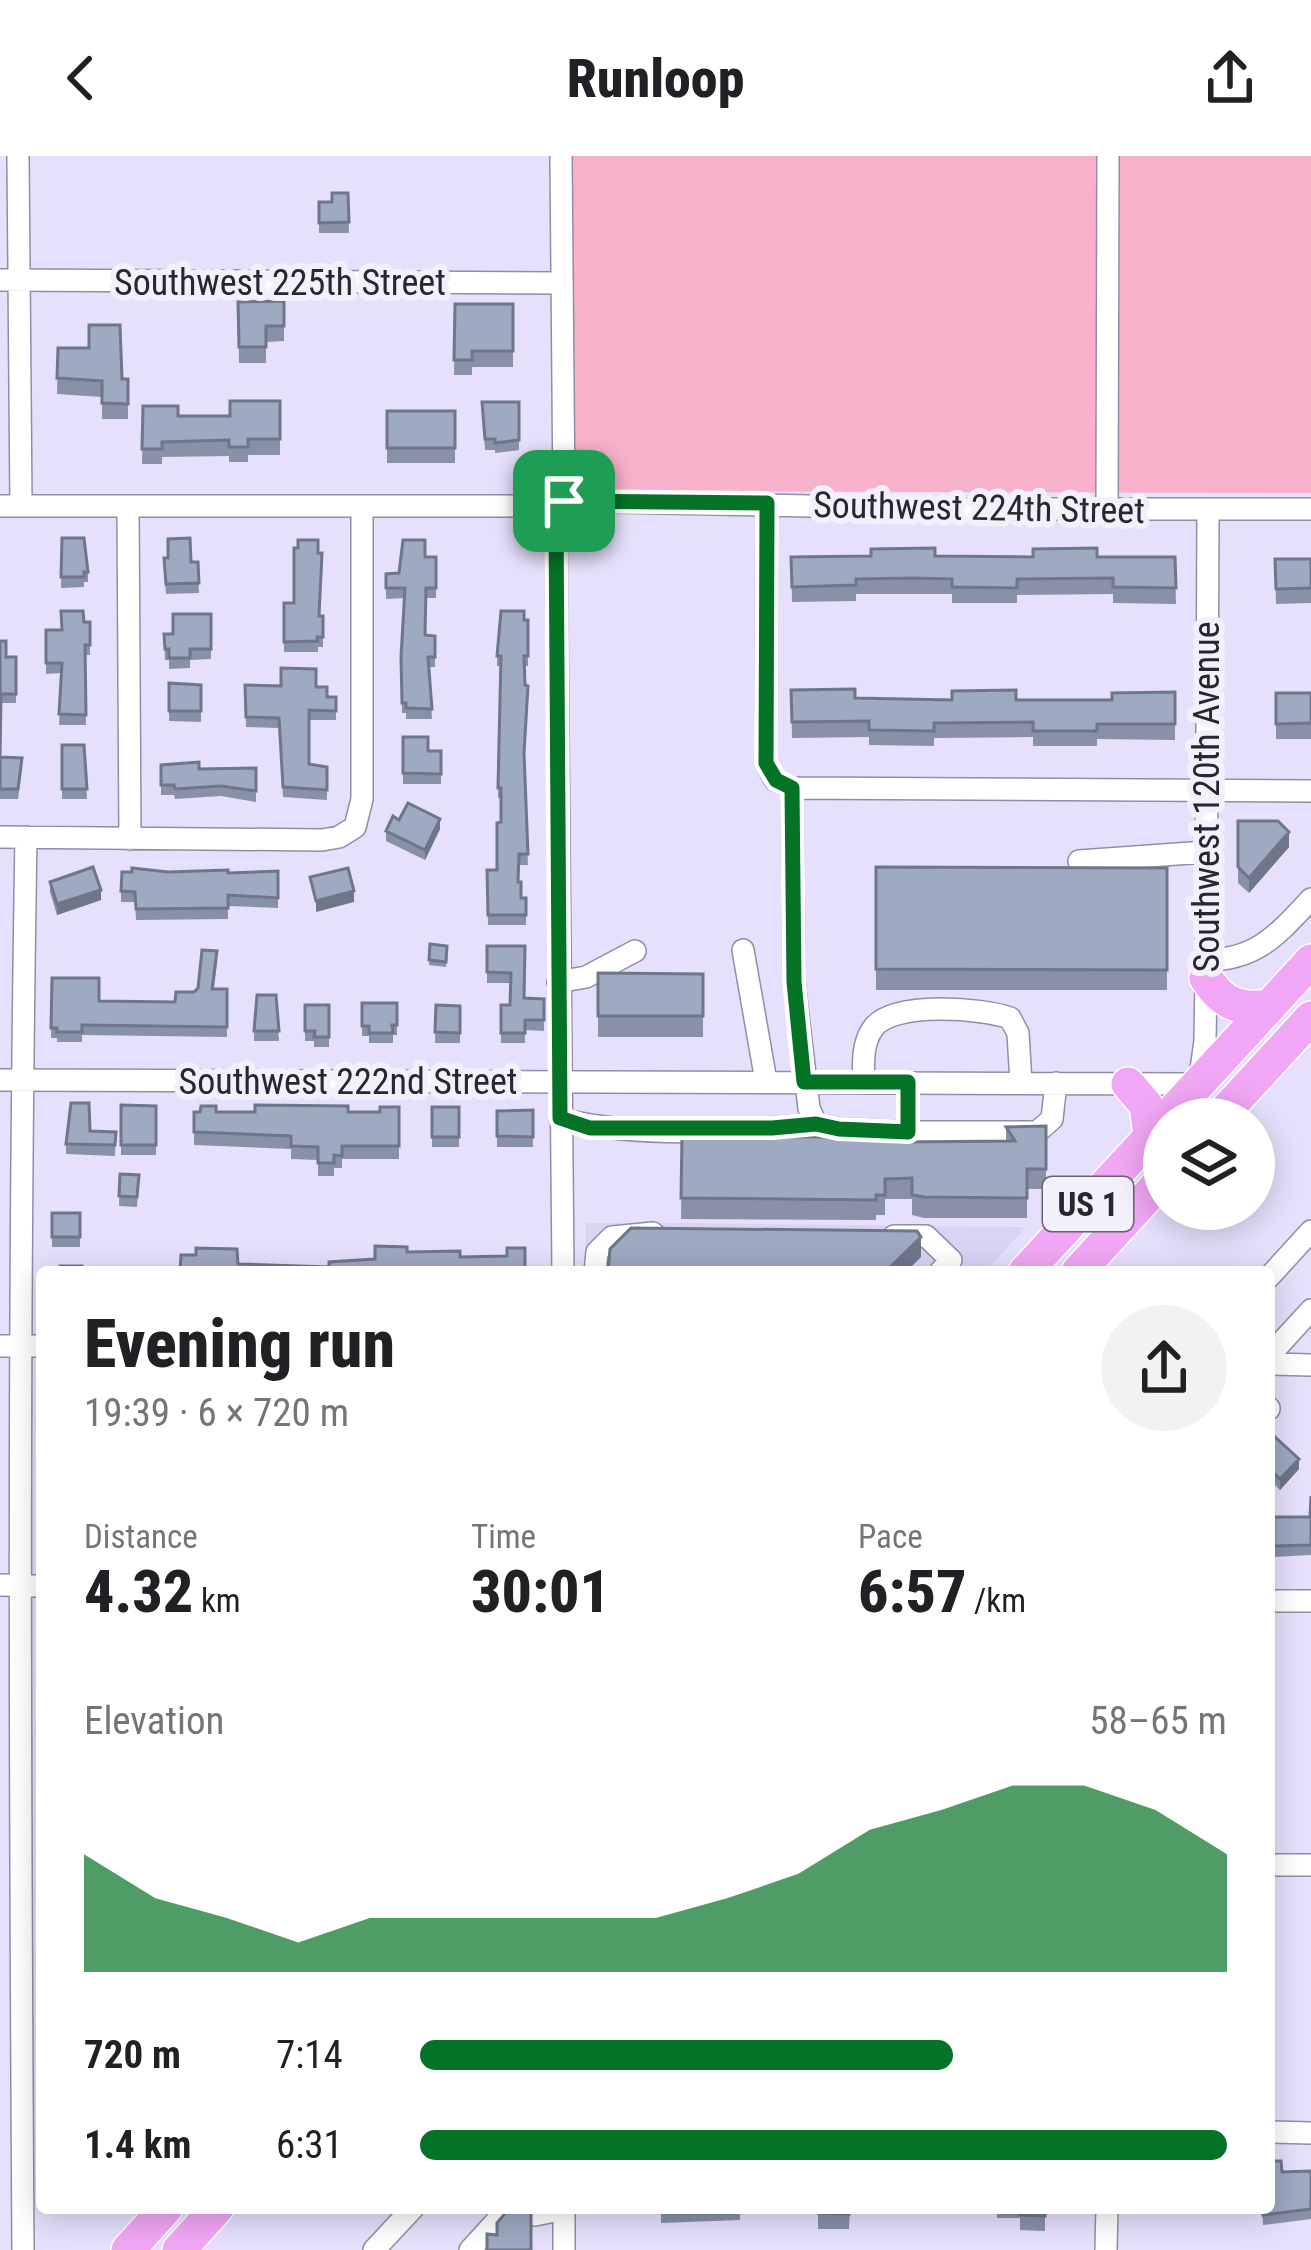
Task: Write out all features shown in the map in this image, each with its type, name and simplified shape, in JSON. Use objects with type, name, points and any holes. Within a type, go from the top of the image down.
[{"type":"highway","name":"US 1","points":[[1188,1098],[1306,967]]},
{"type":"highway","points":[[1206,969],[1221,999],[1236,1007],[1270,1006]]},
{"type":"highway","points":[[1238,1098],[1311,1018]]},
{"type":"highway","points":[[1199,1098],[1199,1084],[1235,1085],[1259,1075]]},
{"type":"highway","points":[[1128,1084],[1143,1102]]},
{"type":"highway","name":"US 1","points":[[1031,1266],[1143,1151]]},
{"type":"highway","points":[[1060,1266],[1143,1157]]},
{"type":"highway","name":"US 1","points":[[1083,1266],[1143,1201]]},
{"type":"highway","points":[[128,2250],[161,2214]]},
{"type":"highway","points":[[159,2250],[187,2214]]},
{"type":"highway","points":[[179,2250],[212,2214]]},
{"type":"street","points":[[11,506],[9,280],[18,156]]},
{"type":"street","points":[[561,156],[564,501],[556,521],[563,1266]]},
{"type":"street","points":[[1107,509],[1108,156]]},
{"type":"street","name":"Southwest 225th Street","points":[[9,280],[561,283]]},
{"type":"street","name":"Southwest 224th Street","points":[[11,506],[518,506],[564,501],[955,509],[1311,508]]},
{"type":"street","points":[[767,503],[766,763],[784,784],[794,982],[804,1082],[816,1124]]},
{"type":"street","points":[[128,506],[130,839]]},
{"type":"street","points":[[0,836],[330,839],[355,827],[362,799],[362,506]]},
{"type":"street","name":"Southwest 120th Avenue","points":[[1199,1084],[1205,1041],[1208,509]]},
{"type":"street","points":[[784,784],[1311,791]]},
{"type":"street","points":[[22,2250],[11,2096],[21,1346],[10,1080],[26,837]]},
{"type":"street","points":[[1079,861],[1205,852]]},
{"type":"street","points":[[1206,969],[1268,944],[1311,899]]},
{"type":"street","points":[[1268,944],[1306,967]]},
{"type":"street","points":[[742,950],[766,1082]]},
{"type":"street","points":[[558,982],[586,977],[635,952]]},
{"type":"street","points":[[864,1082],[863,1054],[872,1029],[887,1017],[907,1011],[989,1011],[1010,1018],[1018,1033],[1021,1083]]},
{"type":"street","name":"Southwest 222nd Street","points":[[10,1080],[1199,1084]]},
{"type":"street","points":[[908,1082],[908,1132]]},
{"type":"street","points":[[560,1118],[590,1128],[816,1124],[908,1132],[1036,1132],[1052,1119],[1056,1083]]},
{"type":"street","points":[[1275,1270],[1311,1231]]},
{"type":"street","points":[[596,1266],[597,1252],[611,1237],[670,1233]]},
{"type":"street","points":[[880,1236],[926,1236],[951,1259],[945,1266]]},
{"type":"street","points":[[1275,1353],[1311,1310]]},
{"type":"street","points":[[1275,1361],[1311,1365]]},
{"type":"street","points":[[1275,1601],[1311,1601]]},
{"type":"street","points":[[1275,1865],[1311,1865]]},
{"type":"street","points":[[1275,2132],[1311,2133]]},
{"type":"street","points":[[374,2250],[407,2214]]},
{"type":"street","points":[[470,2250],[505,2214]]},
{"type":"street","points":[[563,2214],[564,2250]]},
{"type":"street","points":[[1106,2214],[1106,2250]]},
{"type":"shaded area","points":[[570,156],[1311,156],[1311,493],[586,491],[574,480]]},
{"type":"shaded area","points":[[586,1223],[1026,1227],[990,1266],[586,1266]]},
{"type":"building","points":[[332,193],[348,193],[349,222],[319,223],[319,202],[332,202]]},
{"type":"building","points":[[284,301],[284,326],[266,326],[266,347],[239,347],[238,302]]},
{"type":"building","points":[[455,304],[513,304],[513,351],[472,351],[472,360],[454,360]]},
{"type":"building","points":[[89,325],[120,325],[128,404],[102,403],[102,381],[57,378],[58,348],[89,348]]},
{"type":"building","points":[[230,401],[280,401],[280,439],[248,439],[248,447],[229,447],[229,440],[162,442],[162,449],[142,449],[143,406],[178,406],[178,416],[230,416]]},
{"type":"building","points":[[482,402],[519,402],[519,440],[495,443],[495,439],[485,439]]},
{"type":"building","points":[[387,411],[455,411],[455,448],[387,448]]},
{"type":"building","points":[[62,538],[84,538],[88,572],[84,577],[61,577]]},
{"type":"building","points":[[190,538],[191,562],[198,562],[199,583],[166,584],[168,539]]},
{"type":"building","points":[[298,540],[318,540],[318,553],[322,553],[319,616],[323,616],[323,637],[317,637],[318,641],[284,642],[284,603],[294,603]]},
{"type":"building","points":[[403,540],[425,540],[425,557],[436,557],[436,588],[426,588],[425,635],[435,636],[435,657],[428,657],[432,709],[406,708],[402,703],[405,588],[386,588],[386,574],[399,573]]},
{"type":"building","points":[[935,548],[935,556],[1033,557],[1033,549],[1097,548],[1097,557],[1175,557],[1176,588],[1113,587],[1113,578],[1017,579],[1017,588],[952,587],[952,579],[914,578],[792,587],[791,557],[871,556],[871,549]]},
{"type":"building","points":[[1275,559],[1311,559],[1311,588],[1276,589]]},
{"type":"building","points":[[61,611],[83,611],[84,622],[90,622],[90,645],[85,645],[86,715],[59,714],[62,663],[46,663],[46,630],[62,630]]},
{"type":"building","points":[[501,611],[524,611],[524,620],[528,620],[524,753],[528,854],[519,854],[518,882],[521,898],[526,898],[526,915],[488,915],[487,870],[497,870],[497,823],[501,822],[501,656],[497,656]]},
{"type":"building","points":[[173,614],[211,614],[211,649],[190,649],[190,658],[169,658],[164,634],[173,634]]},
{"type":"building","points":[[0,641],[6,641],[6,657],[16,657],[16,694],[1,694],[0,757]]},
{"type":"building","points":[[281,668],[316,669],[316,687],[327,687],[327,697],[336,697],[336,711],[309,710],[309,764],[327,767],[327,790],[283,787],[279,718],[246,717],[245,685],[281,686]]},
{"type":"building","points":[[169,683],[201,685],[201,711],[169,711]]},
{"type":"building","points":[[855,689],[855,698],[952,700],[952,691],[1016,690],[1016,700],[1112,700],[1112,693],[1175,692],[1175,724],[1097,724],[1097,731],[1033,731],[1033,722],[934,723],[934,731],[869,730],[869,721],[792,722],[791,690]]},
{"type":"building","points":[[1276,693],[1311,693],[1311,723],[1276,724]]},
{"type":"building","points":[[403,737],[428,737],[428,751],[441,751],[441,774],[403,773]]},
{"type":"building","points":[[62,745],[84,745],[87,789],[62,789]]},
{"type":"building","points":[[0,757],[22,758],[18,789],[0,789]]},
{"type":"building","points":[[199,762],[199,769],[256,768],[256,791],[161,785],[161,765]]},
{"type":"building","points":[[408,803],[440,819],[425,850],[386,831],[393,816],[399,820]]},
{"type":"building","points":[[1238,821],[1278,821],[1289,832],[1249,878],[1238,867]]},
{"type":"building","points":[[93,867],[101,890],[57,904],[50,882]]},
{"type":"building","points":[[876,867],[1167,868],[1167,970],[876,969]]},
{"type":"building","points":[[132,868],[278,871],[278,898],[228,895],[228,908],[136,909],[135,892],[121,891],[122,872],[132,872]]},
{"type":"building","points":[[348,868],[354,891],[316,901],[310,877]]},
{"type":"building","points":[[430,944],[447,946],[446,962],[429,960]]},
{"type":"building","points":[[487,946],[525,946],[524,998],[544,999],[544,1020],[525,1020],[525,1033],[501,1033],[501,1005],[510,1005],[511,973],[487,972]]},
{"type":"building","points":[[202,950],[217,951],[212,989],[227,989],[227,1027],[82,1025],[82,1032],[51,1028],[52,978],[99,978],[99,1001],[175,1002],[176,992],[198,988]]},
{"type":"building","points":[[598,973],[703,974],[703,1016],[598,1016]]},
{"type":"building","points":[[257,995],[276,995],[279,1031],[254,1031]]},
{"type":"building","points":[[362,1003],[397,1003],[393,1033],[369,1033],[369,1026],[362,1026]]},
{"type":"building","points":[[305,1005],[329,1005],[329,1037],[314,1037],[315,1031],[305,1031]]},
{"type":"building","points":[[436,1005],[460,1006],[460,1033],[435,1032]]},
{"type":"building","points":[[71,1103],[89,1103],[90,1131],[116,1132],[115,1145],[66,1144]]},
{"type":"building","points":[[121,1105],[156,1106],[156,1145],[121,1145]]},
{"type":"building","points":[[255,1105],[348,1106],[348,1112],[399,1107],[399,1146],[342,1146],[342,1156],[334,1155],[334,1163],[318,1163],[318,1147],[291,1146],[291,1136],[194,1132],[194,1112],[200,1112],[201,1106],[216,1106],[216,1112],[255,1112]]},
{"type":"building","points":[[432,1107],[459,1107],[459,1137],[432,1137]]},
{"type":"building","points":[[533,1110],[533,1137],[497,1136],[497,1111]]},
{"type":"building","points":[[835,1123],[885,1126],[885,1138],[894,1138],[894,1142],[1015,1141],[1006,1127],[1046,1126],[1046,1169],[1027,1169],[1027,1198],[912,1195],[912,1178],[885,1179],[885,1195],[876,1195],[876,1200],[681,1198],[682,1136],[835,1137]]},
{"type":"building","points":[[120,1174],[139,1175],[137,1197],[119,1196]]},
{"type":"building","points":[[52,1213],[80,1213],[80,1237],[52,1237]]},
{"type":"building","points":[[631,1228],[917,1231],[921,1237],[891,1266],[609,1266],[610,1249]]},
{"type":"building","points":[[375,1246],[407,1247],[407,1252],[460,1251],[460,1257],[507,1256],[507,1248],[525,1248],[525,1266],[329,1266],[329,1262],[375,1259]]},
{"type":"building","points":[[196,1248],[237,1249],[238,1264],[299,1266],[180,1266],[181,1255],[196,1255]]},
{"type":"building","points":[[1275,1437],[1299,1459],[1280,1479],[1275,1474]]},
{"type":"building","points":[[1311,1496],[1311,1545],[1275,1546],[1275,1517],[1310,1517]]},
{"type":"building","points":[[1275,2161],[1281,2161],[1282,2172],[1311,2171],[1311,2209],[1275,2214]]},
{"type":"building","points":[[504,2214],[531,2214],[531,2250],[487,2250],[487,2234],[497,2235],[497,2223]]},
{"type":"route","points":[[564,501],[767,503],[766,763],[776,780],[792,788],[794,982],[804,1082],[908,1082],[908,1132],[816,1124],[590,1128],[560,1118],[556,521],[564,501]]}]
